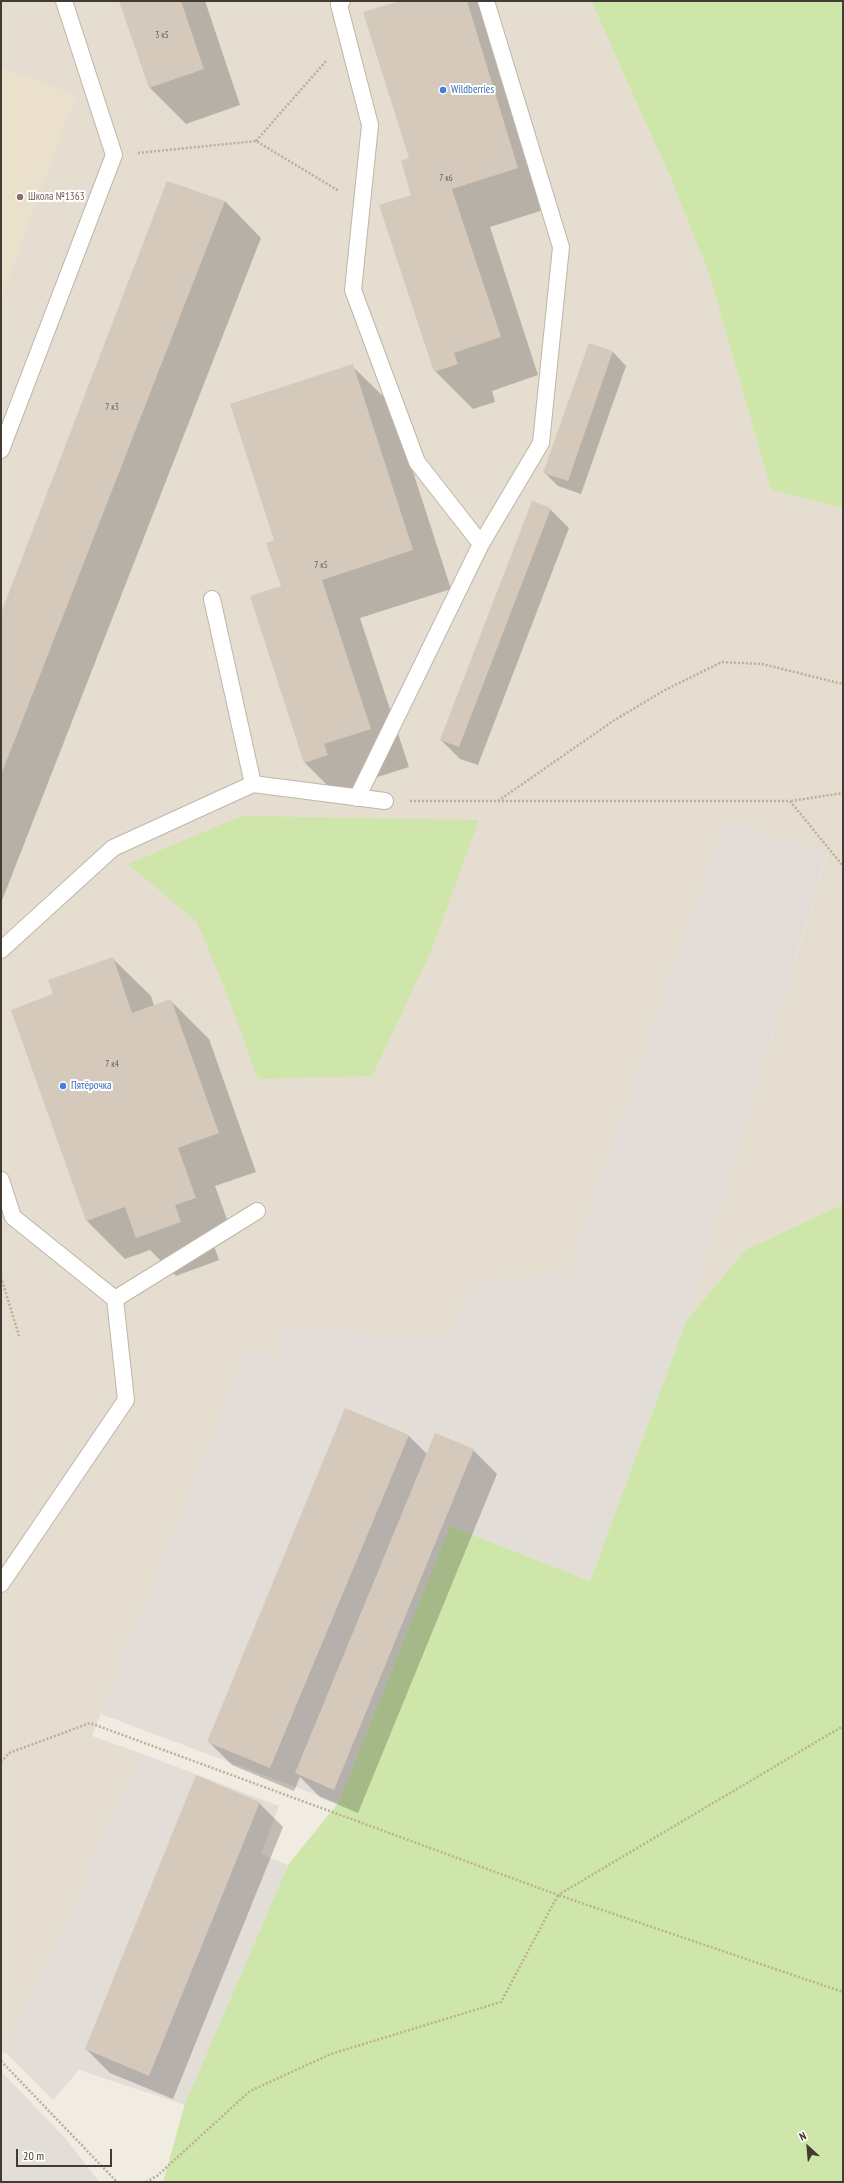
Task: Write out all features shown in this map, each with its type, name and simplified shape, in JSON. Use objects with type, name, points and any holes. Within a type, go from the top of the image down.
[{"type":"lane","points":[[1,450],[114,155],[64,1]]},
{"type":"lane","points":[[342,1],[339,5],[370,125],[353,290],[417,462],[481,544]]},
{"type":"lane","points":[[357,798],[481,544],[541,443],[561,247],[486,1]]},
{"type":"lane","points":[[212,599],[253,784]]},
{"type":"lane","points":[[1,950],[113,848],[253,784],[385,801]]},
{"type":"lane","points":[[1,1180],[13,1217],[115,1299],[126,1400],[1,1584]]},
{"type":"lane","points":[[115,1299],[258,1211]]},
{"type":"path","points":[[256,141],[347,36]]},
{"type":"path","points":[[114,155],[256,141],[362,205]]},
{"type":"path","points":[[496,802],[612,721],[665,690],[722,662],[762,664],[843,684]]},
{"type":"path","points":[[385,801],[790,801],[843,793]]},
{"type":"path","points":[[790,801],[843,866]]},
{"type":"path","points":[[1,1277],[19,1336]]},
{"type":"path","points":[[1,1762],[9,1753],[90,1723],[558,1895],[843,1992]]},
{"type":"path","points":[[146,2182],[157,2176],[250,2091],[331,2054],[501,2002],[558,1895],[843,1726]]},
{"type":"path","points":[[1,2061],[117,2182]]},
{"type":"shaded area","points":[[1,1],[591,1],[670,177],[710,277],[771,490],[843,508],[843,1204],[745,1250],[686,1321],[828,853],[724,821],[567,1273],[469,1283],[455,1335],[287,1329],[275,1356],[247,1349],[92,1736],[143,1754],[5,2052],[1,2053]]},
{"type":"shaded area","name":"Школа №1363","points":[[1,68],[76,95],[1,300]]},
{"type":"shaded area","points":[[724,821],[828,852],[686,1321],[590,1581],[450,1526],[338,1803],[101,1714],[247,1349],[275,1356],[287,1329],[454,1335],[469,1283],[567,1273]]},
{"type":"shaded area","points":[[143,1754],[279,1806],[261,1854],[288,1865],[185,2105],[79,2070],[53,2100],[5,2052]]},
{"type":"shaded area","points":[[1,2071],[66,2139],[99,2182],[1,2182]]},
{"type":"green space","points":[[591,1],[843,1],[843,508],[771,490],[710,277],[670,177]]},
{"type":"green space","points":[[242,816],[479,820],[431,951],[372,1076],[258,1079],[225,989],[197,922],[128,864]]},
{"type":"green space","points":[[843,1204],[843,2182],[163,2182],[185,2104],[288,1865],[338,1803],[450,1526],[590,1581],[686,1321],[745,1250]]},
{"type":"building","points":[[119,1],[181,1],[204,69],[149,88]]},
{"type":"building","points":[[400,1],[467,1],[518,168],[452,189],[501,337],[454,353],[458,364],[434,372],[379,205],[411,195],[401,161],[409,158],[363,12]]},
{"type":"building","points":[[167,181],[225,201],[1,775],[1,613]]},
{"type":"building","points":[[589,343],[613,351],[568,481],[543,473]]},
{"type":"building","points":[[353,364],[413,550],[322,580],[371,729],[324,744],[328,755],[304,763],[250,596],[281,586],[266,543],[274,540],[230,404]]},
{"type":"building","points":[[532,501],[551,508],[459,747],[440,740]]},
{"type":"building","points":[[113,957],[132,1013],[171,999],[219,1133],[178,1148],[196,1198],[175,1205],[181,1222],[136,1238],[125,1207],[86,1221],[11,1010],[53,994],[48,980]]},
{"type":"building","points":[[345,1408],[409,1435],[270,1768],[207,1742]]},
{"type":"building","points":[[435,1433],[474,1449],[334,1790],[295,1773]]},
{"type":"building","points":[[196,1775],[260,1802],[149,2076],[85,2049]]},
{"type":"place","name":"Wildberries","points":[[443,90]]},
{"type":"place","name":"Школа №1363","points":[[20,197]]},
{"type":"place","name":"Пятёрочка","points":[[63,1086]]}]
